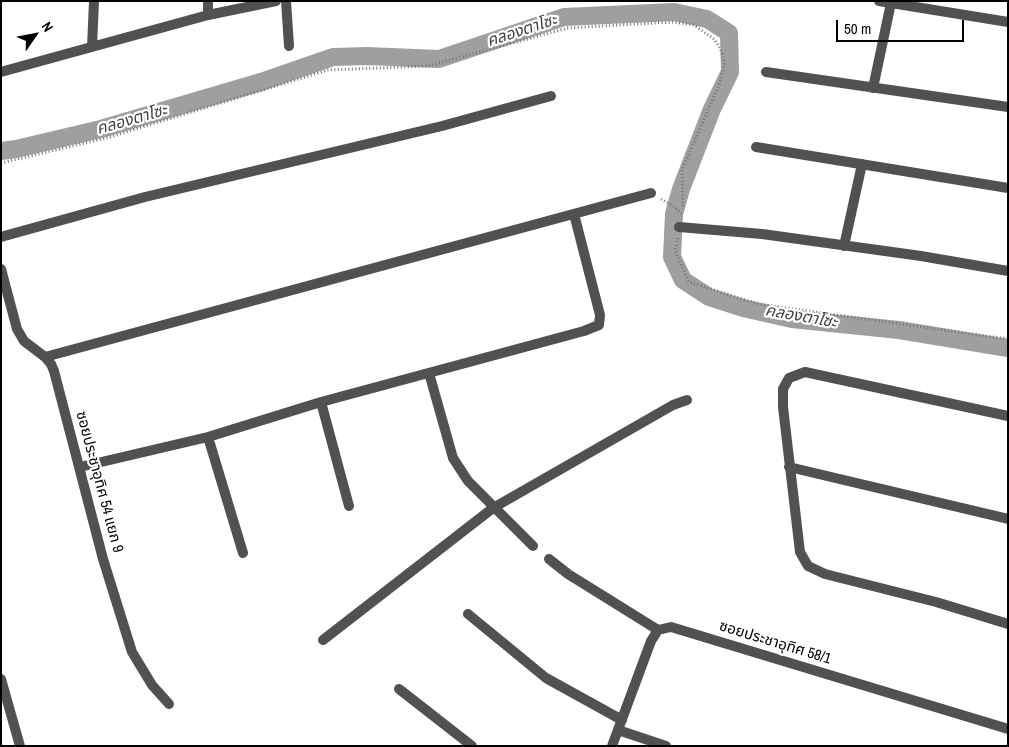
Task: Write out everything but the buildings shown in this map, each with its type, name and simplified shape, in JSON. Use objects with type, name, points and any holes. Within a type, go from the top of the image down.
[{"type":"street","points":[[92,47],[94,1]]},
{"type":"street","points":[[208,1],[208,15]]},
{"type":"street","points":[[1,72],[208,15],[276,1]]},
{"type":"street","points":[[286,1],[289,46]]},
{"type":"street","points":[[879,1],[1008,22]]},
{"type":"street","points":[[873,88],[891,3]]},
{"type":"street","points":[[766,72],[1008,107]]},
{"type":"street","points":[[1,237],[145,197],[442,126],[551,96]]},
{"type":"street","points":[[756,147],[1008,188]]},
{"type":"street","points":[[844,246],[862,164]]},
{"type":"street","points":[[45,357],[651,193]]},
{"type":"street","points":[[80,468],[208,437],[321,402],[584,332],[599,324],[600,315],[574,214]]},
{"type":"street","points":[[680,227],[762,234],[921,256],[1008,271]]},
{"type":"street","name":"ซอยประชาอุทิศ 54 แยก 9","points":[[1,269],[17,329],[24,341],[45,357],[54,371],[103,560],[132,652],[139,667],[169,704]]},
{"type":"street","points":[[1008,416],[805,372],[790,378],[783,389],[789,467],[800,552],[808,566],[825,574],[936,602],[1008,624]]},
{"type":"street","points":[[429,373],[453,458],[468,481],[533,546]]},
{"type":"street","points":[[323,640],[493,508],[674,405],[688,400]]},
{"type":"street","points":[[321,402],[350,506]]},
{"type":"street","points":[[208,437],[243,553]]},
{"type":"street","points":[[789,467],[1008,519]]},
{"type":"street","points":[[549,559],[568,574],[658,630],[651,641],[612,746]]},
{"type":"street","points":[[468,614],[546,678],[620,725],[666,746]]},
{"type":"street","name":"ซอยประชาอุทิศ 58/1","points":[[658,630],[671,627],[1008,729]]},
{"type":"street","points":[[1,679],[20,746]]},
{"type":"street","points":[[399,689],[472,746]]},
{"type":"path","points":[[1,163],[110,137],[328,70],[428,66],[568,28],[673,22],[694,25],[714,39],[726,63],[719,85],[682,170],[683,209]]},
{"type":"path","points":[[680,227],[675,252],[689,282],[758,304],[1008,339]]},
{"type":"waterway","name":"คลองตาโซะ","points":[[1,151],[101,129],[261,82],[333,57],[367,56],[439,59],[564,17],[674,12],[707,19],[729,33],[730,72],[712,109],[681,189],[674,214],[672,257],[683,280],[709,297],[743,308],[792,319],[899,330],[1008,348]]}]
